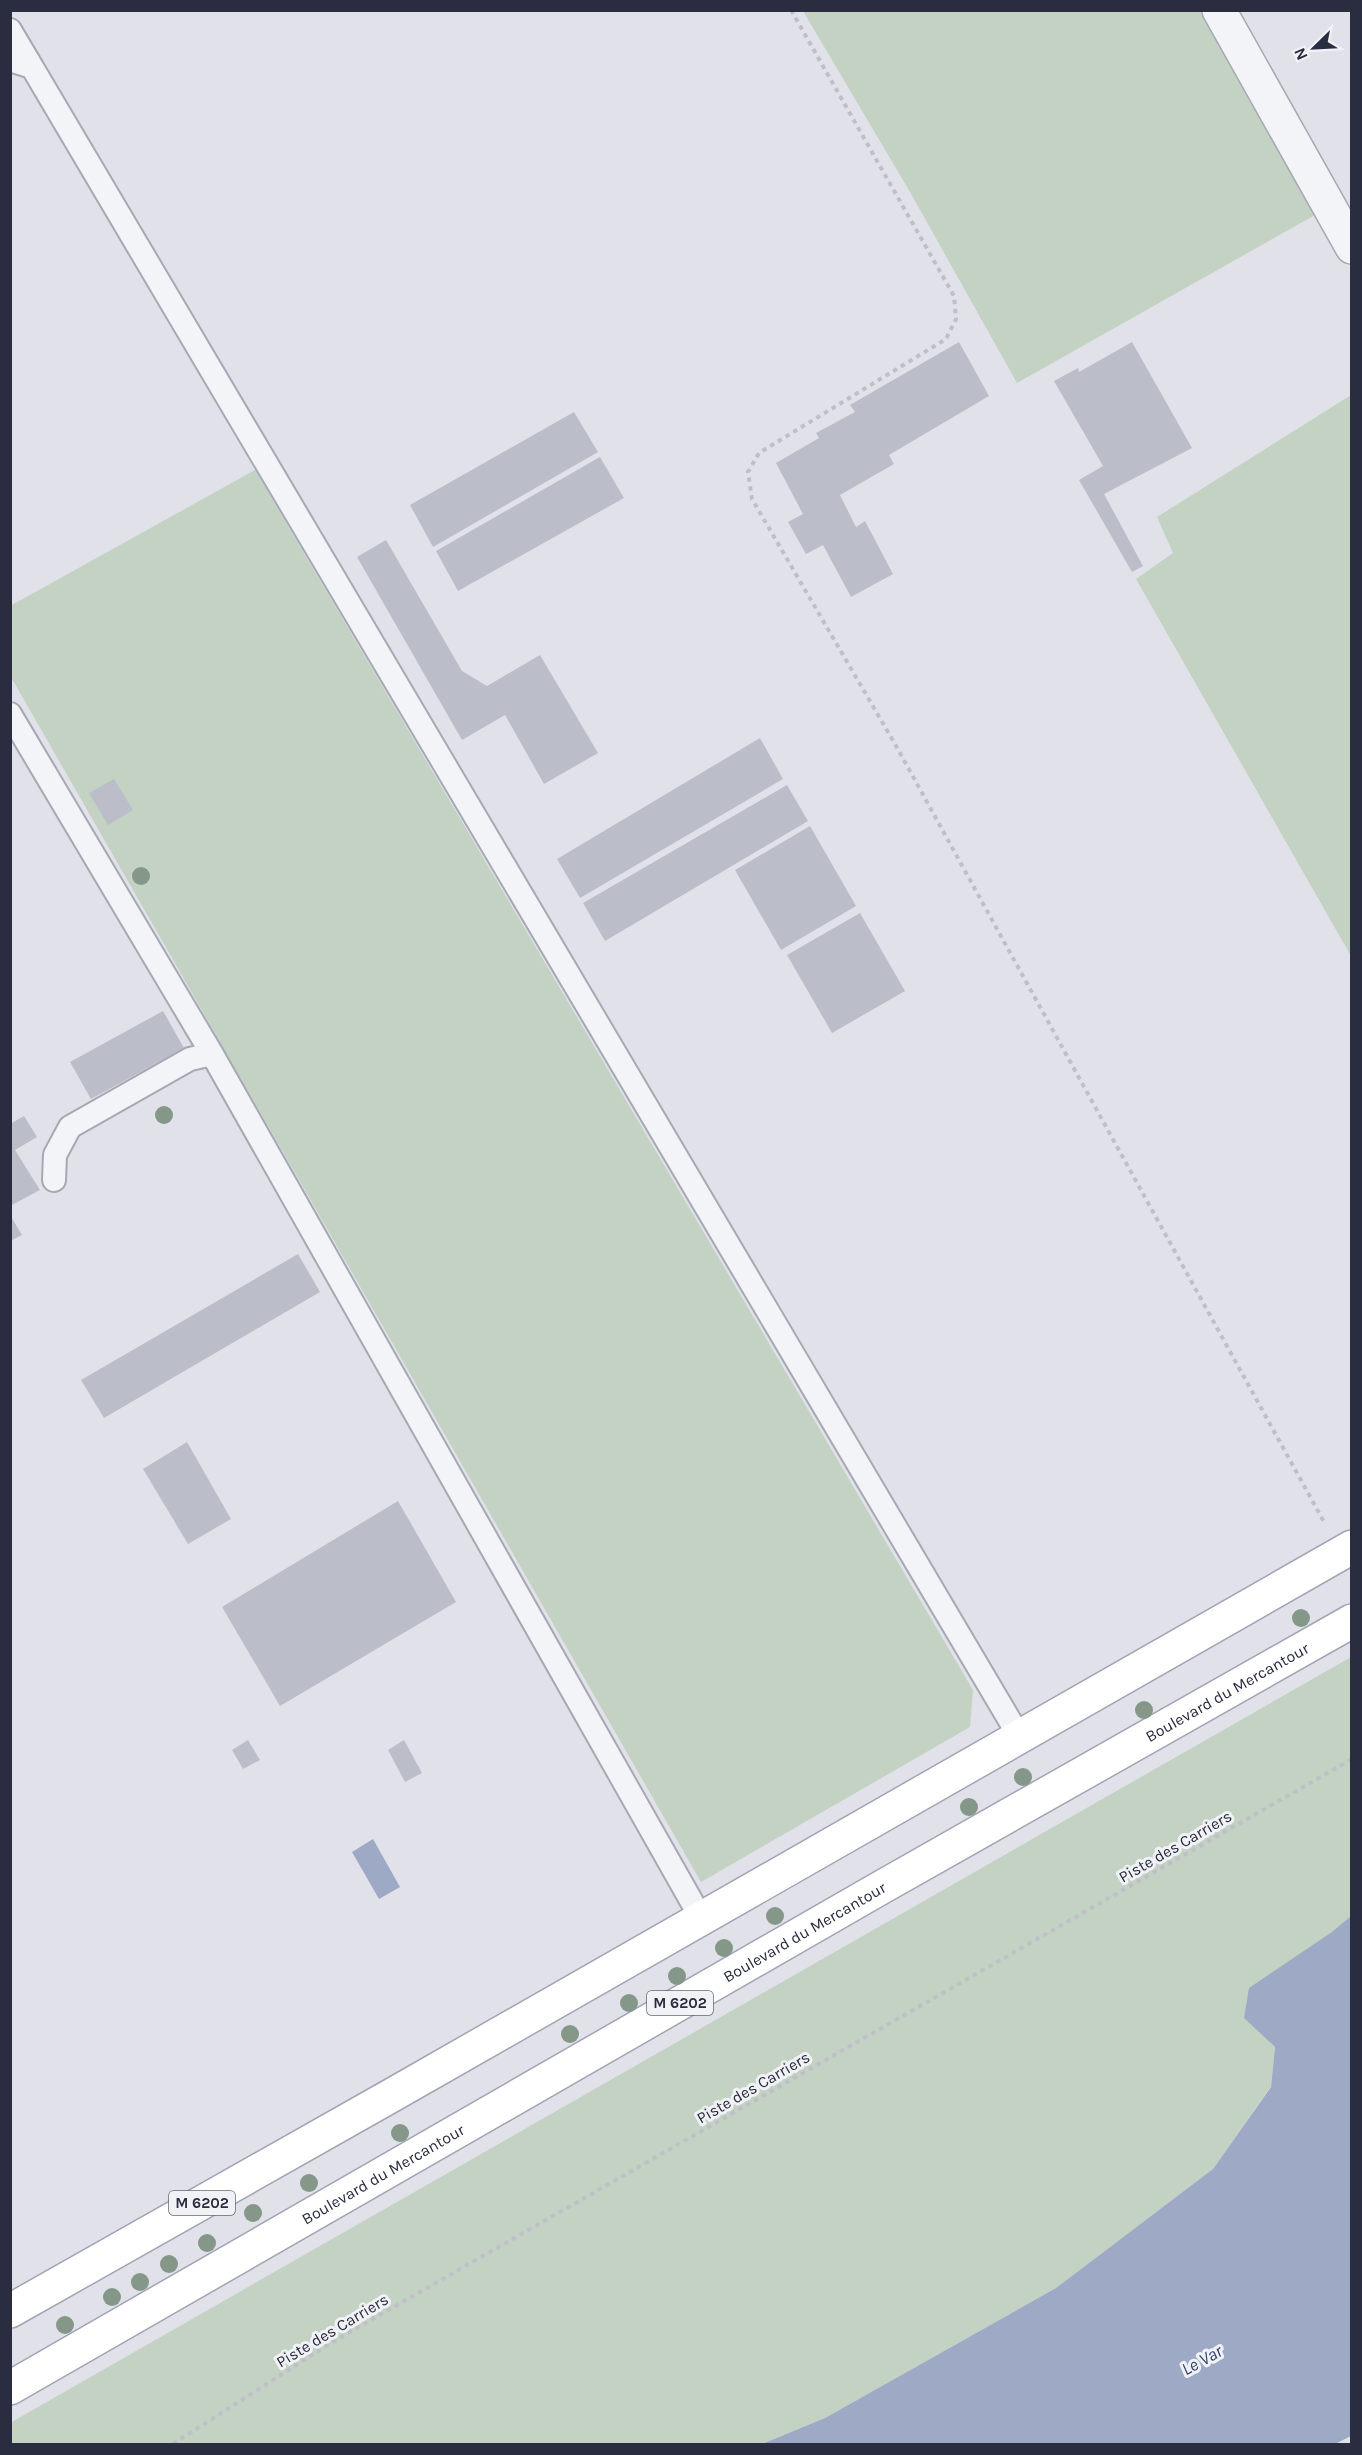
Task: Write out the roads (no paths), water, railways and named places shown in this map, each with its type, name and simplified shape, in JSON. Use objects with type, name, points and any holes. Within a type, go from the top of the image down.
[{"type":"main road","name":"M 6202","points":[[10,2311],[1346,1550]]},
{"type":"main road","name":"Boulevard du Mercantour","points":[[10,2388],[882,1887],[1352,1621]]},
{"type":"street","points":[[1219,10],[1352,247]]},
{"type":"lane","points":[[10,30],[21,64],[1019,1736]]},
{"type":"lane","points":[[10,714],[212,1054],[701,1918]]},
{"type":"lane","points":[[54,1180],[55,1155],[70,1128],[190,1059],[212,1054]]},
{"type":"water","points":[[373,1839],[400,1887],[379,1899],[352,1852]]},
{"type":"water","name":"Le Var","points":[[1351,1916],[1351,2436],[1335,2444],[762,2444],[825,2418],[1056,2288],[1213,2169],[1271,2087],[1275,2047],[1244,2018],[1249,1988],[1332,1932]]}]
